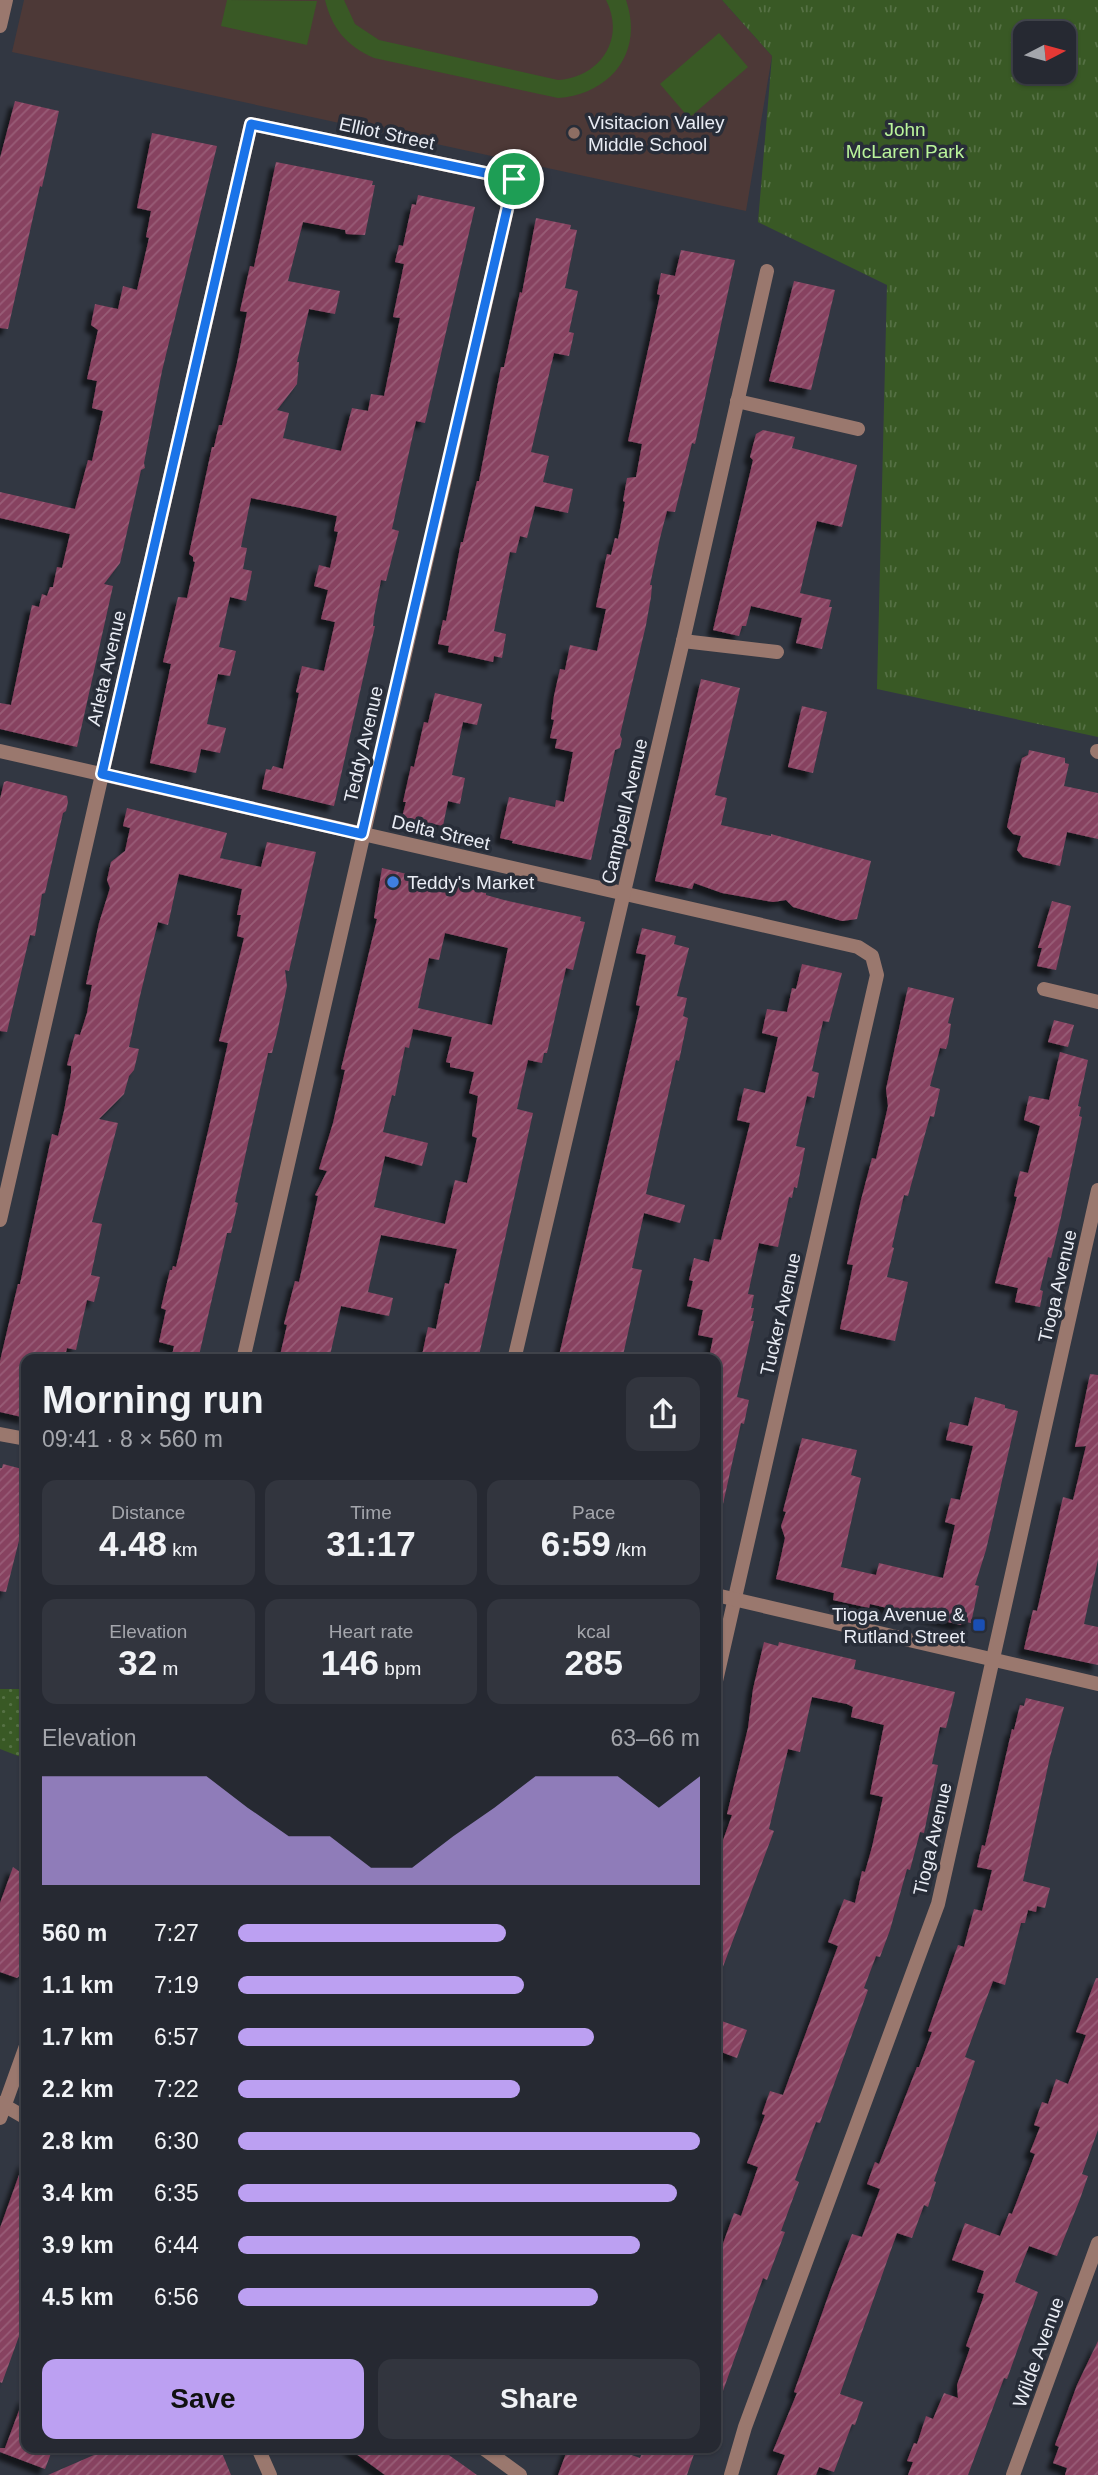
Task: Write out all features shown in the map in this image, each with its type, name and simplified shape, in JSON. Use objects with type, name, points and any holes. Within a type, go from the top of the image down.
[{"type":"street","points":[[0,26],[6,0]]},
{"type":"street","name":"Elliot Street","points":[[251,124],[514,179]]},
{"type":"street","name":"Arleta Avenue","points":[[0,1220],[251,124]]},
{"type":"street","name":"Teddy Avenue","points":[[244,1354],[514,179]]},
{"type":"street","name":"Campbell Avenue","points":[[515,1354],[767,271]]},
{"type":"street","points":[[737,401],[858,429]]},
{"type":"street","points":[[683,641],[777,652]]},
{"type":"street","name":"Delta Street","points":[[0,751],[858,947],[872,956]]},
{"type":"street","name":"Tucker Avenue","points":[[721,1659],[877,975],[872,956]]},
{"type":"street","points":[[1044,989],[1098,1002]]},
{"type":"street","name":"Tioga Avenue","points":[[731,2475],[744,2427],[937,1904],[1098,1190]]},
{"type":"street","points":[[0,1434],[21,1438]]},
{"type":"street","points":[[721,1596],[1098,1684]]},
{"type":"street","points":[[21,2059],[2,2109],[21,2116]]},
{"type":"street","name":"Wilde Avenue","points":[[1013,2475],[1098,2243]]},
{"type":"street","points":[[260,2453],[270,2475]]},
{"type":"street","points":[[490,2453],[520,2475]]},
{"type":"shaded area","name":"Visitacion Valley Middle School","points":[[24,0],[722,0],[772,56],[746,211],[12,52]]},
{"type":"green space","points":[[227,0],[317,1],[307,45],[221,26]]},
{"type":"green space","points":[[325,0],[344,0],[355,24],[379,40],[558,80],[586,72],[605,54],[613,29],[606,0],[626,0],[630,37],[619,67],[608,79],[577,95],[558,98],[374,58],[348,42],[336,28]]},
{"type":"green space","name":"John McLaren Park","points":[[722,0],[1098,0],[1098,737],[877,689],[887,285],[758,222],[772,56]]},
{"type":"green space","points":[[719,33],[748,67],[689,118],[660,84]]},
{"type":"green space","points":[[0,1689],[21,1689],[21,1757],[0,1749]]},
{"type":"building","points":[[15,101],[59,111],[8,329],[0,328],[0,158]]},
{"type":"building","points":[[152,133],[217,146],[162,371],[145,468],[141,470],[120,563],[104,584],[113,586],[77,747],[0,729],[0,703],[11,705],[32,605],[39,607],[42,594],[47,596],[50,587],[53,587],[57,567],[62,568],[70,534],[0,518],[0,492],[75,509],[88,460],[92,461],[103,411],[92,408],[97,381],[87,379],[98,330],[91,325],[95,304],[118,309],[123,286],[137,290],[149,238],[146,237],[151,211],[137,208]]},
{"type":"building","points":[[276,162],[373,181],[372,185],[375,185],[365,235],[346,234],[345,230],[303,222],[288,281],[340,291],[335,314],[309,309],[297,362],[297,384],[277,410],[289,413],[283,438],[341,451],[352,408],[368,411],[371,394],[384,396],[400,318],[393,317],[404,264],[395,262],[399,245],[403,246],[412,204],[416,205],[418,195],[475,207],[425,423],[416,421],[392,529],[399,531],[386,581],[381,580],[374,616],[375,626],[334,806],[262,789],[266,769],[271,770],[273,766],[283,769],[302,666],[324,671],[335,622],[321,619],[328,590],[314,586],[319,565],[330,568],[338,532],[334,531],[337,516],[251,498],[241,547],[247,548],[243,569],[252,571],[246,601],[230,597],[219,647],[236,651],[230,676],[218,674],[207,724],[226,728],[220,753],[201,749],[196,773],[150,763],[171,664],[163,662],[178,597],[187,598],[195,562],[189,554],[212,447],[219,425],[222,425],[237,363],[247,312],[240,311],[250,266],[254,267]]},
{"type":"building","points":[[536,218],[571,225],[570,229],[577,230],[565,288],[578,291],[569,332],[574,333],[569,356],[554,353],[531,452],[549,456],[543,482],[573,489],[568,513],[535,506],[527,538],[520,536],[516,553],[510,552],[494,631],[506,634],[502,658],[494,656],[493,662],[448,652],[449,646],[438,644],[443,620],[446,621],[461,542],[479,481],[501,367],[504,367],[520,292],[522,293]]},
{"type":"building","points":[[681,250],[735,260],[695,444],[692,443],[675,512],[667,511],[660,538],[650,585],[651,597],[646,625],[620,735],[622,739],[620,748],[615,750],[591,860],[512,843],[513,841],[500,838],[509,797],[555,807],[556,800],[564,802],[573,752],[555,748],[557,739],[550,738],[554,720],[551,719],[554,696],[560,669],[565,670],[570,645],[597,651],[606,609],[596,607],[607,554],[611,555],[615,538],[618,539],[627,478],[636,477],[642,444],[628,441],[660,295],[657,294],[661,273],[675,276]]},
{"type":"building","points":[[794,281],[835,290],[811,390],[769,381]]},
{"type":"building","points":[[763,430],[795,437],[792,448],[857,465],[842,527],[817,521],[800,593],[831,600],[829,607],[832,607],[822,649],[796,643],[802,618],[751,606],[746,626],[742,626],[739,636],[713,630],[753,460],[750,457],[756,434]]},
{"type":"building","points":[[701,679],[740,688],[715,795],[727,798],[721,825],[771,834],[871,861],[857,919],[842,921],[793,907],[786,900],[773,902],[722,893],[694,883],[692,889],[655,881]]},
{"type":"building","points":[[435,693],[482,704],[477,725],[463,722],[452,775],[465,778],[460,804],[448,801],[443,826],[402,817],[411,766],[414,767],[424,722],[428,723]]},
{"type":"building","points":[[802,706],[827,712],[813,773],[788,767]]},
{"type":"building","points":[[1029,750],[1065,758],[1065,763],[1069,764],[1064,786],[1098,793],[1098,839],[1067,832],[1060,866],[1023,857],[1017,850],[1021,836],[1013,834],[1007,827],[1022,758],[1028,755]]},
{"type":"building","points":[[4,782],[67,796],[68,802],[63,813],[45,893],[42,894],[35,936],[30,935],[7,1032],[0,1031],[0,799]]},
{"type":"building","points":[[127,808],[227,833],[220,858],[261,867],[267,842],[316,852],[289,971],[285,970],[287,986],[278,1029],[272,1053],[268,1053],[235,1202],[238,1203],[231,1233],[227,1233],[199,1354],[172,1354],[174,1346],[159,1342],[166,1310],[161,1308],[170,1270],[173,1266],[176,1267],[228,1043],[219,1041],[244,938],[237,936],[241,915],[237,915],[242,889],[179,874],[168,925],[158,922],[140,996],[129,1047],[139,1049],[134,1070],[129,1076],[124,1094],[99,1119],[118,1123],[92,1222],[102,1224],[91,1275],[100,1277],[94,1302],[87,1300],[76,1350],[67,1348],[66,1354],[21,1354],[21,1417],[0,1412],[0,1361],[20,1284],[52,1134],[58,1136],[64,1111],[71,1073],[71,1066],[67,1065],[75,1034],[80,1035],[87,1013],[92,985],[86,984],[99,923],[110,888],[107,880],[111,862],[125,851],[130,828],[123,826]]},
{"type":"building","points":[[382,868],[581,917],[580,921],[585,922],[573,970],[566,968],[547,1053],[544,1053],[542,1063],[528,1060],[517,1109],[533,1113],[479,1354],[422,1354],[428,1327],[436,1329],[445,1283],[449,1284],[457,1249],[381,1235],[368,1292],[393,1298],[389,1316],[341,1306],[330,1354],[280,1354],[287,1325],[284,1324],[295,1281],[299,1282],[318,1196],[315,1195],[327,1171],[319,1169],[333,1123],[345,1070],[341,1069],[377,919],[374,918]],"holes":[[[445,933],[508,948],[492,1025],[418,1008],[429,958],[439,960]],[[413,1029],[452,1037],[446,1062],[450,1063],[450,1067],[474,1072],[469,1093],[478,1096],[472,1136],[477,1138],[467,1183],[455,1180],[445,1224],[374,1207],[385,1156],[422,1166],[428,1143],[383,1132],[392,1095],[395,1096],[405,1047],[409,1048]]]},
{"type":"building","points":[[1052,901],[1071,906],[1056,970],[1037,966],[1042,948],[1038,948]]},
{"type":"building","points":[[642,928],[676,936],[674,944],[689,948],[677,996],[687,998],[683,1016],[688,1018],[646,1194],[685,1205],[680,1223],[644,1213],[632,1268],[642,1270],[623,1354],[559,1354],[640,1006],[636,1005],[646,955],[636,953]]},
{"type":"building","points":[[802,964],[842,973],[829,1022],[823,1021],[812,1071],[819,1073],[814,1098],[807,1096],[796,1146],[805,1148],[797,1188],[794,1187],[792,1198],[789,1197],[778,1247],[759,1243],[748,1294],[754,1295],[751,1321],[754,1321],[737,1397],[749,1400],[721,1504],[721,1354],[710,1353],[713,1338],[698,1335],[703,1310],[687,1306],[693,1281],[689,1280],[694,1258],[709,1262],[714,1239],[721,1240],[750,1123],[737,1120],[744,1088],[765,1093],[778,1037],[762,1033],[767,1009],[787,1012],[792,988],[796,989]]},
{"type":"building","points":[[908,987],[954,998],[948,1023],[951,1024],[948,1043],[946,1049],[940,1048],[930,1086],[940,1089],[934,1117],[930,1116],[908,1196],[904,1195],[892,1247],[894,1248],[887,1277],[908,1282],[895,1341],[840,1329],[853,1265],[847,1264],[861,1200],[872,1158],[876,1159],[888,1106],[886,1089]]},
{"type":"building","points":[[1054,1020],[1074,1025],[1068,1047],[1048,1042]]},
{"type":"building","points":[[1060,1052],[1088,1060],[1078,1106],[1081,1107],[1079,1116],[1082,1117],[1061,1217],[1040,1290],[1043,1291],[1040,1307],[1015,1302],[1018,1288],[995,1283],[1017,1197],[1014,1196],[1020,1171],[1028,1173],[1040,1126],[1024,1120],[1029,1096],[1049,1100]]},
{"type":"building","points":[[1090,1374],[1098,1375],[1098,1560],[1084,1624],[1098,1627],[1098,1665],[1024,1649],[1033,1610],[1037,1611],[1063,1497],[1073,1500],[1086,1446],[1075,1447]]},
{"type":"building","points":[[975,1397],[1018,1411],[986,1550],[975,1585],[979,1586],[971,1623],[962,1621],[961,1625],[870,1604],[869,1608],[833,1600],[834,1593],[776,1579],[785,1538],[781,1526],[786,1512],[783,1511],[802,1438],[857,1450],[851,1475],[861,1478],[841,1567],[876,1575],[879,1563],[943,1578],[955,1525],[945,1522],[951,1498],[960,1500],[973,1446],[946,1440],[950,1422],[968,1426]]},
{"type":"building","points":[[3,1464],[21,1469],[21,1533],[6,1592],[0,1591]]},
{"type":"building","points":[[764,1642],[778,1646],[779,1642],[856,1660],[854,1669],[955,1692],[946,1728],[940,1727],[932,1764],[938,1765],[924,1833],[920,1832],[890,1930],[880,1957],[876,1956],[864,1988],[868,1990],[820,2123],[816,2122],[795,2180],[799,2182],[781,2231],[785,2232],[767,2280],[763,2278],[721,2397],[721,2249],[734,2213],[741,2216],[758,2167],[747,2163],[765,2115],[762,2114],[770,2091],[783,2095],[838,1946],[828,1942],[844,1899],[855,1903],[862,1871],[865,1872],[872,1847],[883,1797],[870,1794],[884,1725],[851,1717],[853,1707],[847,1704],[812,1697],[800,1752],[788,1749],[769,1829],[774,1831],[721,1972],[721,1846],[732,1815],[727,1814],[748,1728],[753,1689]]},
{"type":"building","points":[[1026,1698],[1064,1707],[1050,1757],[1023,1881],[1050,1888],[1045,1908],[1037,1906],[1036,1912],[1028,1910],[1025,1923],[1021,1923],[1005,1985],[993,1981],[965,2057],[975,2061],[934,2181],[936,2182],[928,2207],[924,2205],[912,2238],[897,2233],[840,2394],[863,2402],[834,2472],[819,2467],[816,2475],[777,2475],[785,2455],[773,2451],[797,2393],[794,2392],[830,2291],[852,2234],[862,2237],[880,2189],[867,2184],[875,2162],[879,2164],[919,2067],[932,2032],[928,2031],[958,1945],[964,1947],[974,1909],[982,1911],[992,1870],[977,1867],[982,1845],[985,1846],[1012,1729],[1014,1730],[1020,1705],[1024,1706]]},
{"type":"building","points":[[13,1867],[21,1873],[21,1974],[17,1978],[0,1972],[0,1903]]},
{"type":"building","points":[[1096,1978],[1098,2130],[1082,2174],[1088,2176],[1080,2199],[1057,2256],[1029,2246],[1015,2282],[1038,2292],[1007,2379],[1004,2378],[968,2475],[908,2475],[913,2462],[907,2461],[914,2443],[917,2444],[926,2416],[933,2419],[944,2393],[958,2398],[957,2385],[970,2348],[966,2346],[984,2294],[977,2292],[984,2271],[952,2260],[965,2223],[1000,2236],[1009,2213],[1012,2214],[1035,2154],[1030,2152],[1040,2127],[1034,2125],[1042,2102],[1048,2104],[1056,2079],[1068,2084],[1086,2035],[1076,2032]]},
{"type":"building","points":[[721,2021],[747,2030],[737,2058],[721,2052]]},
{"type":"building","points":[[21,2169],[21,2331],[2,2383],[0,2382],[0,2228]]},
{"type":"building","points":[[1098,2341],[1098,2475],[1065,2475],[1067,2468],[1053,2463],[1059,2447],[1055,2445],[1077,2385]]},
{"type":"building","points":[[21,2405],[21,2453],[51,2453],[45,2469],[0,2452],[0,2448],[5,2448]]},
{"type":"building","points":[[99,2453],[222,2453],[231,2475],[48,2475]]},
{"type":"building","points":[[355,2453],[446,2453],[477,2475],[385,2475]]},
{"type":"building","points":[[566,2453],[626,2453],[640,2458],[642,2453],[694,2453],[687,2475],[558,2475]]},
{"type":"place","name":"Visitacion Valley Middle School","points":[[574,133]]},
{"type":"place","name":"Teddy's Market","points":[[393,882]]},
{"type":"place","name":"Tioga Avenue & Rutland Street","points":[[979,1625]]},
{"type":"route","points":[[251,124],[514,179],[362,834],[102,774],[251,124]]}]
